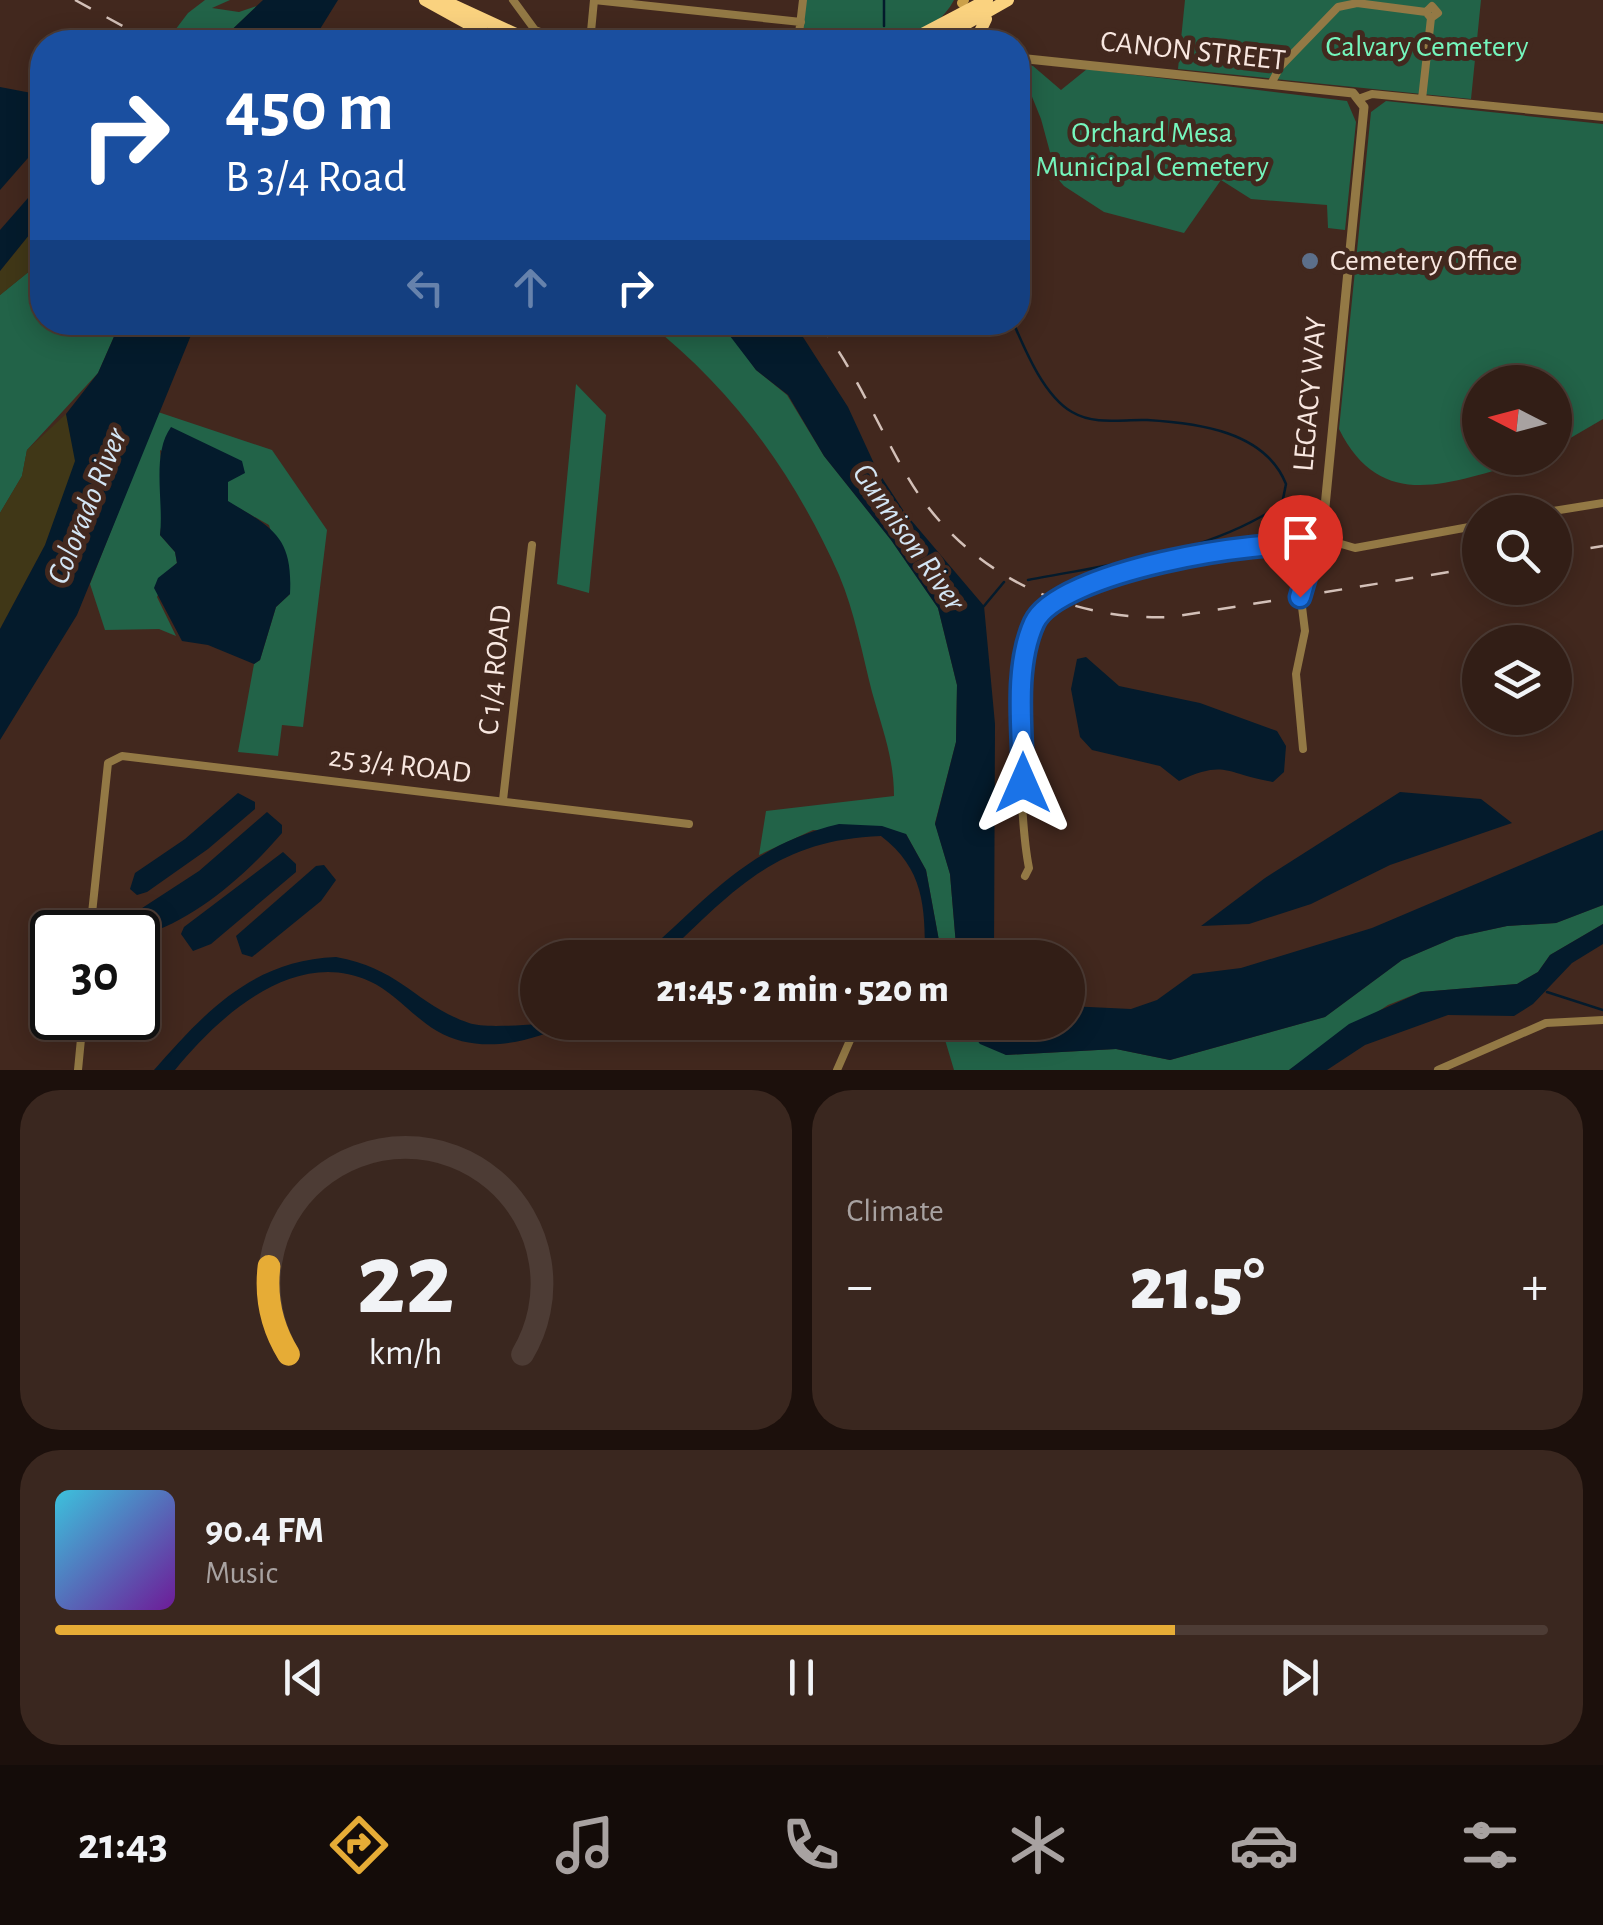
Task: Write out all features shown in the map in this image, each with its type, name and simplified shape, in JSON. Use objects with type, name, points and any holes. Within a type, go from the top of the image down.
[{"type":"highway","points":[[932,30],[1008,0]]},
{"type":"highway","points":[[434,2],[476,30]]},
{"type":"highway","points":[[434,2],[503,30]]},
{"type":"highway","points":[[978,30],[991,5]]},
{"type":"highway","points":[[460,22],[481,30]]},
{"type":"street","points":[[512,0],[535,30]]},
{"type":"street","points":[[591,30],[594,0],[801,22]]},
{"type":"street","points":[[800,30],[803,0]]},
{"type":"street","points":[[1271,84],[1280,67],[1338,7],[1357,3],[1430,9],[1422,99]]},
{"type":"street","name":"CANON STREET","points":[[1030,59],[1353,93],[1361,98]]},
{"type":"street","points":[[1361,98],[1372,94],[1603,117]]},
{"type":"street","name":"LEGACY WAY","points":[[1324,516],[1364,107],[1361,98]]},
{"type":"street","points":[[1572,507],[1603,502]]},
{"type":"street","points":[[1324,516],[1328,538],[1348,548],[1462,528]]},
{"type":"street","points":[[1304,749],[1296,674],[1305,631],[1300,591],[1324,516]]},
{"type":"street","name":"C 1/4 ROAD","points":[[504,800],[532,546]]},
{"type":"street","points":[[1025,876],[1026,658],[1034,623],[1046,605],[1061,594],[1222,548],[1315,546]]},
{"type":"street","name":"25 3/4 ROAD","points":[[92,910],[108,763],[122,756],[689,824]]},
{"type":"street","points":[[1438,1070],[1546,1022],[1603,1020]]},
{"type":"street","points":[[78,1070],[81,1040]]},
{"type":"street","points":[[837,1070],[850,1040]]},
{"type":"green space","points":[[205,0],[230,0],[212,8],[239,12],[257,6],[232,30],[175,30]]},
{"type":"green space","points":[[806,0],[954,0],[941,17],[923,30],[803,30]]},
{"type":"green space","name":"Calvary Cemetery","points":[[1185,0],[1481,0],[1471,99],[1178,69]]},
{"type":"green space","name":"Orchard Mesa Municipal Cemetery","points":[[1030,65],[1061,90],[1087,69],[1347,101],[1356,122],[1345,230],[1328,228],[1327,205],[1251,199],[1221,180],[1184,233],[1104,212],[1057,178],[1030,92]]},
{"type":"green space","points":[[1386,101],[1603,124],[1603,419],[1572,437],[1572,365],[1462,365],[1462,475],[1480,475],[1424,485],[1399,483],[1377,474],[1357,457],[1339,429],[1371,112]]},
{"type":"green space","points":[[30,271],[30,335],[115,335],[98,373],[27,450],[22,476],[0,513],[0,295]]},
{"type":"green space","points":[[662,335],[731,335],[756,370],[787,395],[824,456],[891,540],[938,608],[957,685],[956,742],[935,823],[950,874],[956,940],[939,940],[926,870],[906,834],[813,830],[759,855],[766,811],[894,796],[893,782],[890,756],[854,618],[839,575],[782,469],[708,376]]},
{"type":"green space","points":[[576,384],[606,415],[589,593],[557,584]]},
{"type":"green space","points":[[158,412],[272,450],[327,530],[303,727],[282,725],[278,756],[238,752],[254,664],[260,660],[276,607],[290,594],[269,525],[228,502],[228,482],[160,450],[164,504],[160,535],[175,552],[177,563],[168,571],[157,597],[176,636],[159,629],[105,630],[90,584]]},
{"type":"green space","points":[[1603,905],[1603,924],[1550,955],[1538,972],[1517,984],[1421,992],[1388,1005],[1289,1070],[954,1070],[945,1040],[986,1040],[1006,1055],[1116,1049],[1170,1060],[1325,1017],[1402,960],[1456,937],[1507,926],[1556,923]]},
{"type":"sand","points":[[30,234],[30,271],[0,295],[0,271]]},
{"type":"sand","points":[[66,414],[76,461],[45,545],[0,629],[0,513],[22,476],[27,450]]},
{"type":"water","points":[[263,0],[338,0],[319,30],[232,30]]},
{"type":"water","points":[[0,87],[30,93],[30,156],[0,190]]},
{"type":"water","points":[[30,196],[30,234],[0,271],[0,230]]},
{"type":"water","name":"Colorado River","points":[[115,335],[191,335],[77,615],[0,740],[0,629],[45,545],[75,461],[66,414],[98,373]]},
{"type":"water","name":"Gunnison River","points":[[729,335],[802,335],[848,407],[877,470],[905,513],[984,606],[995,724],[994,940],[956,940],[950,874],[935,824],[956,742],[957,685],[938,608],[891,540],[824,456],[788,395],[756,370]]},
{"type":"water","points":[[171,427],[242,461],[245,473],[228,482],[228,501],[268,527],[284,547],[290,594],[276,607],[260,660],[254,664],[208,645],[182,641],[154,588],[158,578],[177,563],[175,552],[160,535],[161,451]]},
{"type":"water","points":[[1086,657],[1119,686],[1200,703],[1277,731],[1286,746],[1284,772],[1273,782],[1226,770],[1207,771],[1179,781],[1160,766],[1092,750],[1080,737],[1071,689],[1077,659]]},
{"type":"water","points":[[1400,792],[1481,799],[1512,823],[1390,865],[1311,904],[1249,924],[1201,926],[1265,878]]},
{"type":"water","points":[[238,793],[255,802],[255,809],[208,849],[147,892],[137,895],[130,889],[135,873],[185,839]]},
{"type":"water","points":[[267,812],[282,825],[282,833],[253,864],[181,919],[160,929],[160,910],[139,910],[199,871]]},
{"type":"water","points":[[839,824],[882,826],[906,834],[926,870],[939,940],[925,940],[922,905],[914,875],[881,836],[813,847],[785,858],[736,890],[681,940],[660,940],[754,860],[807,833]]},
{"type":"water","points":[[1603,830],[1603,905],[1556,923],[1507,926],[1456,937],[1402,960],[1325,1017],[1170,1060],[1116,1049],[1006,1055],[977,1040],[1085,1040],[1085,1007],[1131,1009],[1157,1000],[1193,974],[1241,968],[1372,928]]},
{"type":"water","points":[[283,852],[296,864],[296,872],[211,944],[193,951],[181,934],[184,927]]},
{"type":"water","points":[[324,865],[336,880],[321,901],[252,957],[242,954],[236,936],[316,866]]},
{"type":"water","points":[[1603,924],[1603,944],[1572,963],[1533,1004],[1514,1016],[1448,1015],[1365,1045],[1327,1070],[1289,1070],[1349,1024],[1421,992],[1517,984],[1538,972],[1550,955]]},
{"type":"water","points":[[336,957],[358,963],[393,978],[435,1007],[469,1023],[520,1025],[520,1040],[524,1040],[486,1044],[453,1038],[437,1031],[369,981],[341,973],[313,973],[260,993],[213,1029],[175,1070],[154,1070],[192,1028],[233,993],[255,979],[306,960]]},
{"type":"waterway","points":[[884,0],[884,26]]},
{"type":"waterway","points":[[1019,335],[1044,384],[1072,412],[1100,420],[1166,421],[1227,433],[1262,452],[1286,484],[1282,504],[1222,535],[1159,555],[1028,580]]},
{"type":"waterway","name":"Gunnison River","points":[[984,606],[1004,582]]},
{"type":"waterway","points":[[1547,992],[1603,1010]]},
{"type":"railway","points":[[75,0],[130,30]]},
{"type":"railway","points":[[827,335],[930,509],[956,538],[987,563],[1020,584],[1055,599],[1093,610],[1172,617],[1462,570]]},
{"type":"railway","points":[[1572,551],[1603,546]]},
{"type":"place","name":"Cemetery Office","points":[[1310,261]]},
{"type":"route","points":[[1023,783],[1024,685],[1029,640],[1040,613],[1061,594],[1222,548],[1315,546],[1300,597]]}]
